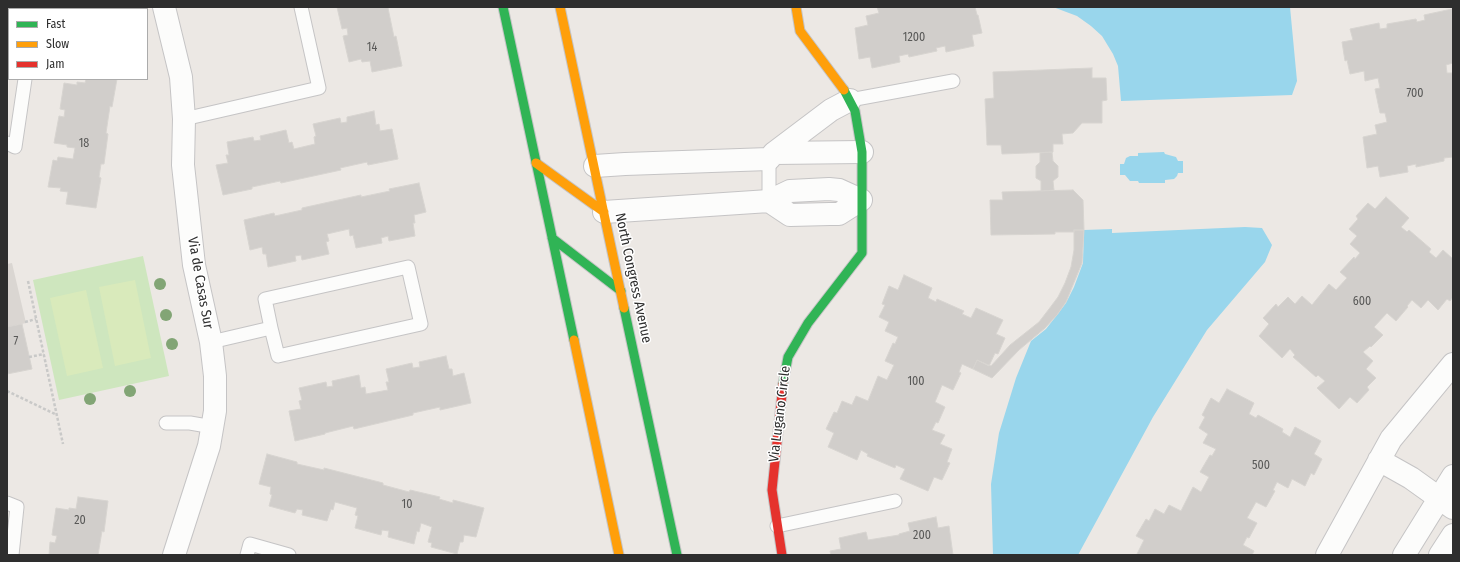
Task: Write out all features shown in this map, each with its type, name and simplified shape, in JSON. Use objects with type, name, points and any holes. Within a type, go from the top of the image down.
[{"type":"main road","points":[[503,7],[619,555]]},
{"type":"main road","name":"North Congress Avenue","points":[[560,7],[677,555]]},
{"type":"main road","name":"Via Lugano Circle","points":[[782,555],[772,490],[782,387],[788,357],[808,323],[862,253],[863,229],[861,200],[862,152],[855,111],[850,100],[800,31],[796,7]]},
{"type":"main road","points":[[536,163],[604,212]]},
{"type":"main road","points":[[552,238],[621,291]]},
{"type":"street","name":"Via de Casas Sur","points":[[164,7],[181,77],[184,119],[183,165],[194,265],[211,342],[215,376],[215,412],[209,446],[174,555]]},
{"type":"street","points":[[772,156],[831,110],[850,100]]},
{"type":"street","points":[[594,166],[862,152]]},
{"type":"street","points":[[604,212],[769,201],[790,215],[839,214],[861,200]]},
{"type":"street","points":[[1327,555],[1391,439],[1453,364]]},
{"type":"street","points":[[1379,460],[1411,478],[1446,503]]},
{"type":"street","points":[[1404,555],[1446,503],[1453,476]]},
{"type":"street","points":[[1440,555],[1453,535]]},
{"type":"lane","points":[[184,119],[320,88],[301,7]]},
{"type":"lane","points":[[7,143],[15,147],[25,80]]},
{"type":"lane","points":[[850,100],[953,81]]},
{"type":"lane","points":[[769,201],[772,156]]},
{"type":"lane","points":[[408,267],[421,324],[278,356],[271,328],[265,299],[408,267]]},
{"type":"lane","points":[[211,342],[271,328]]},
{"type":"lane","points":[[166,423],[190,423],[213,427]]},
{"type":"lane","points":[[778,526],[895,501]]},
{"type":"lane","points":[[7,503],[17,507],[12,555]]},
{"type":"lane","points":[[247,555],[250,544],[289,555]]},
{"type":"path","points":[[28,281],[63,444]]},
{"type":"path","points":[[25,322],[36,319]]},
{"type":"path","points":[[29,357],[44,354]]},
{"type":"path","points":[[7,391],[57,415]]},
{"type":"green space","points":[[143,256],[169,376],[59,400],[33,280]]},
{"type":"green space","points":[[135,280],[151,358],[115,366],[99,287]]},
{"type":"green space","points":[[86,290],[103,368],[67,376],[50,298]]},
{"type":"shaded area","points":[[12,263],[26,323],[7,327],[7,264]]},
{"type":"water","points":[[1053,7],[1290,7],[1297,81],[1292,95],[1121,101],[1118,66],[1113,54],[1102,36],[1077,16]]},
{"type":"water","points":[[1164,152],[1165,154],[1176,157],[1178,161],[1183,161],[1183,173],[1178,173],[1174,179],[1165,180],[1165,183],[1139,183],[1138,181],[1130,181],[1125,175],[1120,175],[1120,164],[1124,164],[1126,158],[1130,156],[1138,156],[1138,153]]},
{"type":"water","points":[[1245,227],[1262,228],[1272,245],[1265,262],[1207,330],[1153,417],[1078,555],[993,555],[991,484],[999,433],[1016,378],[1031,341],[1046,329],[1066,303],[1074,287],[1083,263],[1084,230],[1112,229],[1112,233]]},
{"type":"building","points":[[77,7],[128,7],[128,8]]},
{"type":"building","points":[[337,7],[390,7],[388,8],[394,37],[396,36],[402,66],[372,72],[370,61],[362,62],[361,59],[349,62],[343,36],[348,35],[347,28],[342,29]]},
{"type":"building","points":[[877,7],[975,7],[982,33],[972,35],[974,46],[946,52],[945,46],[936,48],[937,51],[909,57],[908,54],[899,56],[900,62],[872,68],[870,57],[859,59],[855,28],[868,25],[866,16],[879,13]]},
{"type":"building","points":[[1452,9],[1453,63],[1446,65],[1447,73],[1452,73],[1453,77],[1453,157],[1444,158],[1444,161],[1416,167],[1416,164],[1407,166],[1408,172],[1380,177],[1378,166],[1367,168],[1363,137],[1377,134],[1375,125],[1387,122],[1385,113],[1380,113],[1375,89],[1380,88],[1378,78],[1365,81],[1364,71],[1350,74],[1347,60],[1345,61],[1342,42],[1353,40],[1350,29],[1379,23],[1380,29],[1387,28],[1387,24],[1416,19],[1417,22],[1425,20],[1424,15]]},
{"type":"building","points":[[1092,68],[1092,78],[1106,78],[1107,100],[1102,101],[1102,123],[1082,123],[1073,133],[1062,134],[1063,144],[1053,144],[1053,152],[1002,154],[1001,145],[987,145],[985,99],[994,98],[993,72]]},
{"type":"building","points":[[86,80],[117,80],[112,107],[110,106],[106,133],[108,134],[104,164],[101,164],[99,177],[101,178],[96,208],[66,204],[68,192],[60,191],[61,188],[48,187],[53,160],[57,161],[58,157],[73,159],[75,148],[54,143],[59,116],[64,117],[65,110],[60,109],[64,83],[77,85],[77,82],[85,83]]},
{"type":"building","points":[[374,111],[376,125],[379,124],[380,131],[392,129],[398,159],[368,165],[367,162],[340,168],[341,170],[281,183],[280,181],[223,195],[216,165],[228,163],[226,155],[229,155],[227,142],[253,137],[254,141],[261,140],[260,136],[286,130],[289,143],[292,142],[294,149],[315,144],[314,137],[316,136],[313,124],[340,118],[341,123],[347,122],[347,117]]},
{"type":"building","points":[[1052,152],[1053,161],[1058,166],[1058,177],[1053,181],[1054,190],[1041,191],[1041,181],[1036,178],[1036,166],[1040,162],[1040,153]]},
{"type":"building","points":[[419,183],[426,212],[414,215],[415,223],[413,223],[415,236],[389,241],[388,236],[381,238],[382,243],[356,248],[353,235],[350,236],[349,229],[327,234],[329,241],[326,242],[329,254],[302,260],[301,255],[295,256],[296,261],[268,267],[266,254],[263,254],[262,247],[250,250],[244,220],[274,213],[275,216],[302,210],[302,208],[361,195],[361,197],[390,191],[389,189]]},
{"type":"building","points":[[1073,190],[1083,200],[1084,230],[1074,230],[1074,232],[1055,232],[1055,234],[991,235],[990,200],[1003,200],[1002,192]]},
{"type":"building","points":[[1386,197],[1409,218],[1401,227],[1407,232],[1409,230],[1431,249],[1429,252],[1436,258],[1443,250],[1453,259],[1453,297],[1450,301],[1447,299],[1438,310],[1428,300],[1421,308],[1412,300],[1396,321],[1387,313],[1374,327],[1383,335],[1371,347],[1370,346],[1363,352],[1373,361],[1366,369],[1376,378],[1367,387],[1369,390],[1357,403],[1350,397],[1339,409],[1317,388],[1325,381],[1318,375],[1316,377],[1293,357],[1295,355],[1290,349],[1282,358],[1259,336],[1269,324],[1263,318],[1276,304],[1278,307],[1288,297],[1295,304],[1302,296],[1312,305],[1329,284],[1336,290],[1347,278],[1340,272],[1354,257],[1355,259],[1360,253],[1350,244],[1357,236],[1349,229],[1358,219],[1356,216],[1368,203],[1375,209]]},
{"type":"building","points":[[1074,230],[1084,230],[1082,263],[1066,302],[1057,315],[1045,328],[1019,350],[992,378],[973,369],[977,360],[991,366],[1010,345],[1039,322],[1058,297],[1071,267],[1074,250]]},
{"type":"building","points":[[904,275],[932,288],[928,298],[936,302],[937,299],[964,311],[962,314],[971,318],[976,308],[1003,320],[996,334],[1005,338],[998,354],[995,353],[989,366],[977,360],[973,369],[962,364],[959,372],[961,373],[953,390],[942,385],[935,402],[945,407],[938,423],[936,422],[932,430],[945,435],[940,444],[952,449],[947,462],[950,463],[942,480],[934,477],[928,491],[900,479],[905,469],[896,465],[895,468],[867,456],[868,454],[861,450],[857,460],[828,447],[834,433],[826,429],[834,412],[837,413],[842,401],[852,405],[856,396],[868,401],[878,376],[887,380],[894,365],[885,361],[893,343],[895,344],[898,337],[885,331],[889,322],[879,317],[885,305],[882,304],[889,286],[898,290]]},
{"type":"building","points":[[22,324],[32,369],[7,374],[7,327]]},
{"type":"building","points":[[446,356],[449,369],[452,369],[453,376],[464,373],[471,403],[440,410],[440,407],[354,429],[353,426],[295,441],[289,411],[301,409],[299,401],[302,400],[299,388],[326,382],[327,387],[333,386],[332,381],[359,375],[361,388],[365,387],[366,394],[388,390],[386,382],[389,382],[386,369],[412,363],[413,368],[420,367],[419,362]]},
{"type":"building","points":[[1227,389],[1254,403],[1249,414],[1256,418],[1258,415],[1283,429],[1282,432],[1290,437],[1295,427],[1321,441],[1314,454],[1322,459],[1314,475],[1311,473],[1305,486],[1292,479],[1288,488],[1277,482],[1273,490],[1275,491],[1266,507],[1256,502],[1247,518],[1257,523],[1249,538],[1247,537],[1243,545],[1254,551],[1252,555],[1137,554],[1144,540],[1136,536],[1146,519],[1149,521],[1155,509],[1164,514],[1169,505],[1181,511],[1193,487],[1201,492],[1209,477],[1200,472],[1210,455],[1212,456],[1216,449],[1203,443],[1208,434],[1199,428],[1205,417],[1202,415],[1211,398],[1219,403]]},
{"type":"building","points":[[267,454],[297,462],[297,464],[324,470],[324,468],[383,483],[383,485],[409,492],[410,490],[440,497],[439,499],[453,503],[453,500],[484,508],[476,537],[464,535],[463,542],[460,542],[457,554],[431,547],[432,543],[428,542],[432,527],[421,523],[419,532],[417,531],[414,544],[388,537],[389,531],[382,530],[381,535],[355,528],[358,516],[355,515],[357,508],[335,502],[333,510],[331,509],[327,521],[302,515],[303,510],[297,509],[295,513],[269,506],[272,495],[270,494],[271,487],[259,484]]},
{"type":"building","points":[[78,497],[108,501],[104,532],[102,531],[98,555],[49,555],[50,542],[55,543],[57,536],[52,535],[56,508],[69,510],[69,508],[76,509]]},
{"type":"building","points":[[936,517],[938,528],[949,526],[953,555],[831,555],[830,551],[841,549],[839,538],[866,532],[868,540],[899,535],[910,531],[908,523]]},
{"type":"traffic: fast","points":[[503,7],[574,340]]},
{"type":"traffic: fast","points":[[783,384],[788,357],[808,323],[862,253],[862,152],[855,111],[844,90]]},
{"type":"traffic: fast","points":[[552,238],[621,291]]},
{"type":"traffic: fast","points":[[624,308],[677,555]]},
{"type":"traffic: slow","points":[[560,7],[624,308]]},
{"type":"traffic: slow","points":[[796,7],[800,31],[844,90]]},
{"type":"traffic: slow","points":[[536,163],[604,212]]},
{"type":"traffic: slow","points":[[574,340],[619,555]]},
{"type":"traffic: jam","points":[[782,555],[772,490],[783,384]]}]
